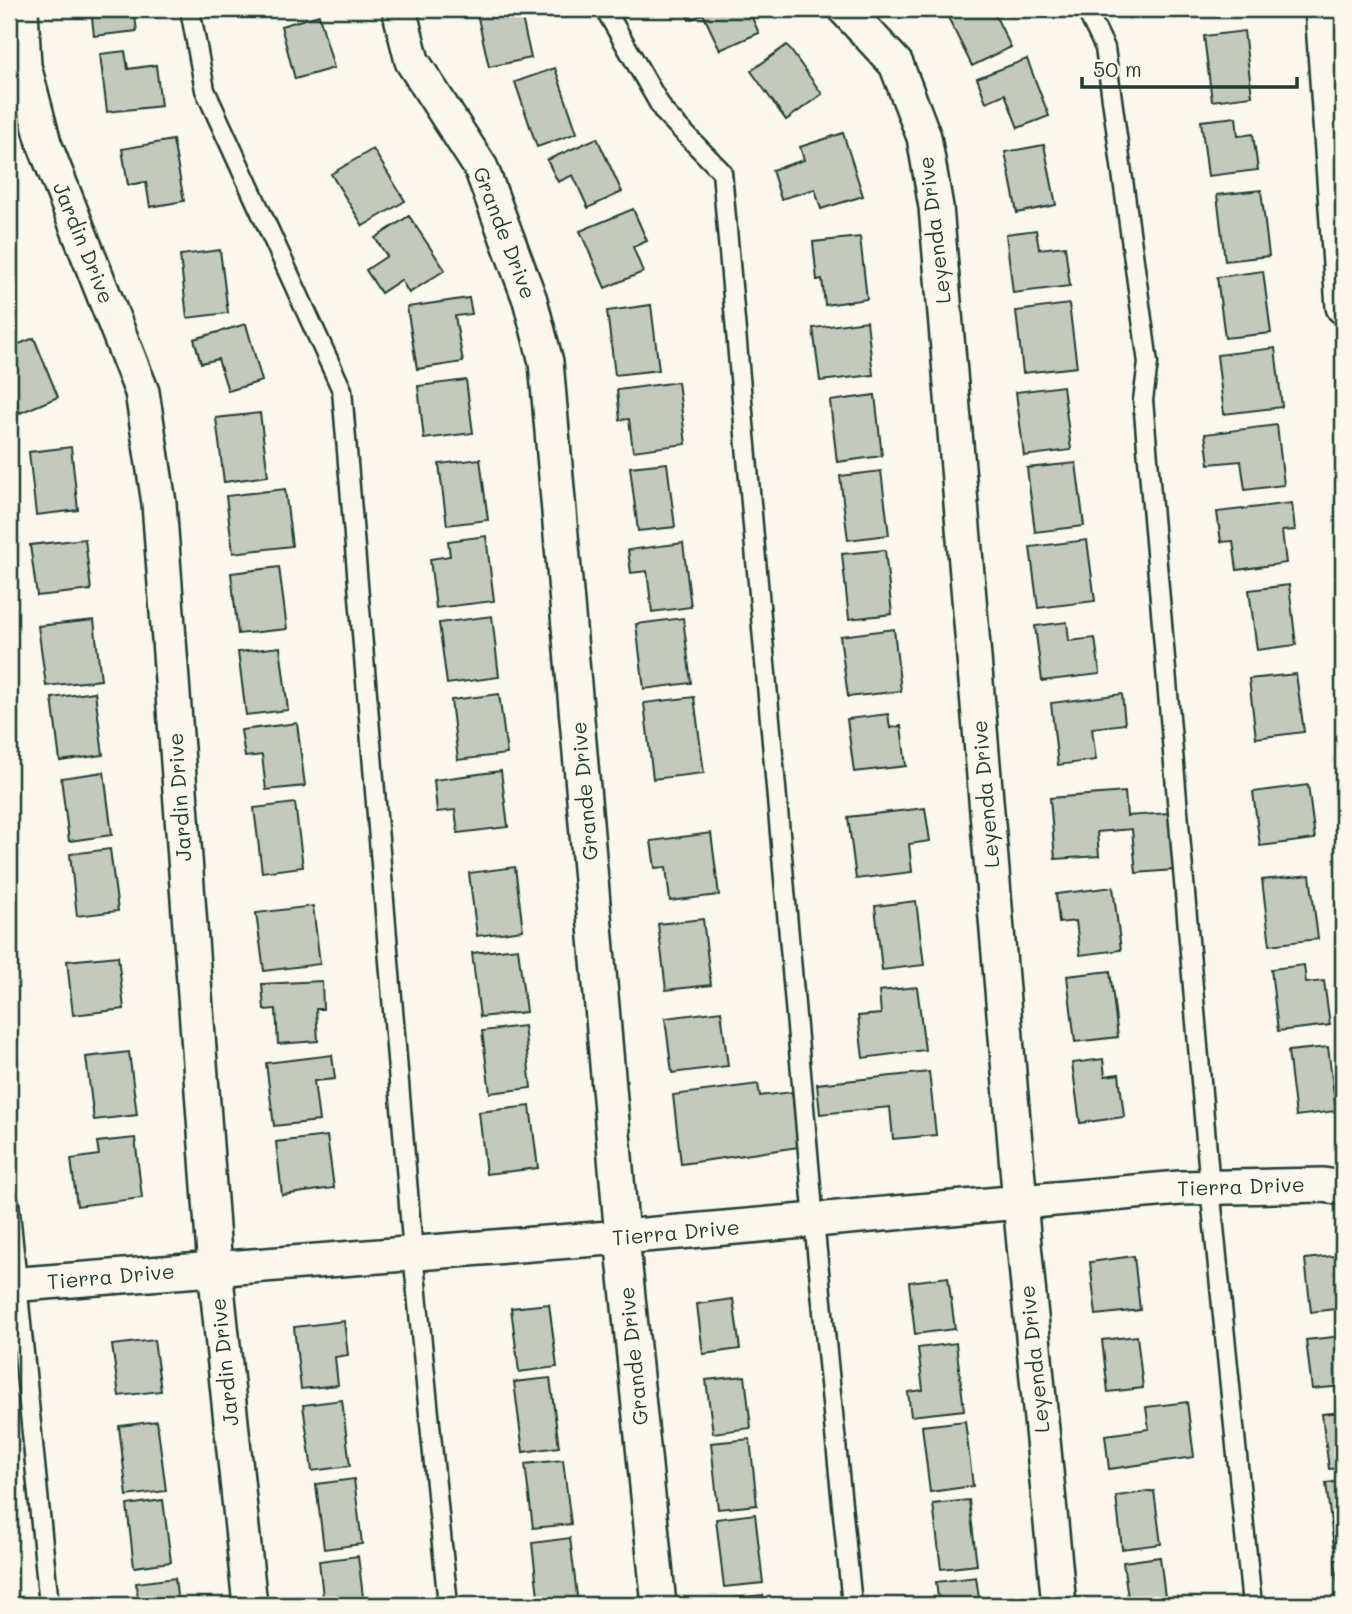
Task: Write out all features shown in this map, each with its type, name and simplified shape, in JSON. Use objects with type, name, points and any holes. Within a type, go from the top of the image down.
[{"type":"street","name":"Jardin Drive","points":[[21,9],[24,66],[44,143],[142,392],[159,503],[215,1268],[250,1605]]},
{"type":"street","name":"Grande Drive","points":[[399,9],[412,61],[481,168],[530,300],[546,362],[622,1237],[659,1605]]},
{"type":"street","name":"Leyenda Drive","points":[[845,9],[896,64],[924,137],[936,207],[1020,1203],[1059,1605]]},
{"type":"street","points":[[1322,9],[1343,307]]},
{"type":"street","name":"Tierra Drive","points":[[12,1285],[1210,1187],[1323,1185],[1343,1188]]},
{"type":"lane","points":[[190,9],[205,90],[342,390],[413,1254],[448,1605]]},
{"type":"lane","points":[[605,9],[663,112],[722,172],[814,1221],[852,1605]]},
{"type":"lane","points":[[1086,9],[1105,48],[1148,363],[1143,400],[1210,1187],[1252,1605]]},
{"type":"lane","points":[[9,1202],[12,1285],[49,1605]]},
{"type":"building","points":[[91,9],[134,9],[137,31],[94,36]]},
{"type":"building","points":[[476,9],[520,9],[531,58],[489,67]]},
{"type":"building","points":[[684,9],[748,9],[759,33],[720,50],[703,14],[689,20]]},
{"type":"building","points":[[944,9],[992,9],[1011,47],[972,66]]},
{"type":"building","points":[[1123,9],[1142,9],[1129,18]]},
{"type":"building","points":[[1175,9],[1191,9],[1180,16]]},
{"type":"building","points":[[319,15],[334,68],[295,79],[281,26]]},
{"type":"building","points":[[1244,31],[1252,96],[1212,101],[1204,36]]},
{"type":"building","points":[[787,45],[822,94],[786,120],[751,71]]},
{"type":"building","points":[[125,51],[128,69],[156,65],[161,106],[107,112],[100,54]]},
{"type":"building","points":[[1027,59],[1049,116],[1018,128],[1005,94],[986,102],[977,78]]},
{"type":"building","points":[[555,68],[577,133],[537,147],[515,82]]},
{"type":"building","points":[[1236,117],[1238,136],[1253,134],[1258,170],[1208,176],[1201,121]]},
{"type":"building","points":[[843,133],[863,196],[821,209],[815,189],[781,199],[772,170],[804,160],[800,147]]},
{"type":"building","points":[[597,138],[622,192],[588,208],[573,175],[558,182],[547,160]]},
{"type":"building","points":[[173,140],[184,201],[150,207],[146,182],[128,185],[122,149]]},
{"type":"building","points":[[1044,145],[1056,205],[1017,213],[1005,152]]},
{"type":"building","points":[[373,149],[405,201],[363,226],[331,174]]},
{"type":"building","points":[[1261,190],[1269,256],[1225,261],[1217,195]]},
{"type":"building","points":[[633,209],[647,241],[633,247],[643,272],[605,288],[580,231]]},
{"type":"building","points":[[409,216],[445,270],[409,293],[401,280],[381,293],[366,270],[387,256],[375,238]]},
{"type":"building","points":[[1036,230],[1039,249],[1065,246],[1070,286],[1013,293],[1006,234]]},
{"type":"building","points":[[860,237],[867,299],[825,305],[822,279],[817,280],[813,242]]},
{"type":"building","points":[[220,250],[228,313],[187,318],[180,255]]},
{"type":"building","points":[[1263,271],[1271,333],[1225,338],[1217,277]]},
{"type":"building","points":[[469,298],[472,314],[455,316],[463,362],[417,369],[407,307]]},
{"type":"building","points":[[1069,304],[1077,367],[1023,373],[1016,311]]},
{"type":"building","points":[[651,305],[659,370],[615,375],[607,311]]},
{"type":"building","points":[[867,321],[873,375],[820,381],[813,328]]},
{"type":"building","points":[[246,324],[262,381],[228,391],[218,359],[201,363],[194,339]]},
{"type":"building","points":[[34,338],[58,397],[20,413],[9,386],[9,348]]},
{"type":"building","points":[[1275,348],[1282,407],[1224,414],[1217,355]]},
{"type":"building","points":[[466,380],[473,433],[424,439],[418,386]]},
{"type":"building","points":[[678,382],[686,444],[633,451],[629,419],[620,420],[617,390]]},
{"type":"building","points":[[1063,386],[1071,450],[1024,456],[1016,392]]},
{"type":"building","points":[[875,395],[882,456],[837,462],[830,401]]},
{"type":"building","points":[[260,413],[268,476],[224,482],[216,418]]},
{"type":"building","points":[[1277,425],[1284,485],[1245,490],[1241,461],[1209,464],[1205,434]]},
{"type":"building","points":[[71,447],[78,510],[36,515],[29,452]]},
{"type":"building","points":[[480,459],[488,520],[447,525],[439,464]]},
{"type":"building","points":[[667,463],[675,527],[638,531],[630,467]]},
{"type":"building","points":[[1076,463],[1084,526],[1035,532],[1027,468]]},
{"type":"building","points":[[881,471],[889,535],[848,540],[840,476]]},
{"type":"building","points":[[285,489],[292,546],[233,553],[226,496]]},
{"type":"building","points":[[1292,503],[1295,530],[1282,531],[1286,563],[1237,570],[1233,541],[1221,542],[1217,512]]},
{"type":"building","points":[[486,536],[494,601],[436,608],[430,559],[450,556],[448,541]]},
{"type":"building","points":[[85,539],[91,590],[37,596],[30,545]]},
{"type":"building","points":[[1087,540],[1095,601],[1038,608],[1030,547]]},
{"type":"building","points":[[683,543],[691,607],[652,612],[647,571],[631,573],[628,550]]},
{"type":"building","points":[[885,550],[892,614],[849,619],[842,554]]},
{"type":"building","points":[[279,567],[287,629],[238,634],[231,573]]},
{"type":"building","points":[[1289,585],[1296,645],[1257,650],[1249,590]]},
{"type":"building","points":[[492,616],[499,677],[447,684],[439,623]]},
{"type":"building","points":[[683,618],[691,683],[644,689],[636,624]]},
{"type":"building","points":[[94,620],[101,680],[46,686],[38,626]]},
{"type":"building","points":[[1067,622],[1069,641],[1095,638],[1100,674],[1042,681],[1035,626]]},
{"type":"building","points":[[894,629],[901,691],[848,697],[840,636]]},
{"type":"building","points":[[280,647],[288,710],[246,715],[238,652]]},
{"type":"building","points":[[1296,674],[1304,732],[1256,738],[1249,679]]},
{"type":"building","points":[[95,692],[103,755],[60,761],[52,698]]},
{"type":"building","points":[[499,694],[507,754],[458,760],[451,700]]},
{"type":"building","points":[[1122,694],[1125,724],[1092,728],[1096,760],[1058,765],[1051,703]]},
{"type":"building","points":[[694,697],[704,773],[653,779],[644,703]]},
{"type":"building","points":[[888,714],[890,728],[901,726],[906,766],[854,772],[847,719]]},
{"type":"building","points":[[297,723],[305,786],[266,790],[262,755],[245,757],[241,730]]},
{"type":"building","points":[[501,771],[508,827],[458,833],[455,810],[437,812],[434,780]]},
{"type":"building","points":[[104,772],[112,835],[69,841],[61,778]]},
{"type":"building","points":[[1308,785],[1315,839],[1260,846],[1253,792]]},
{"type":"building","points":[[1125,792],[1127,816],[1169,813],[1174,870],[1136,873],[1132,829],[1097,832],[1099,856],[1055,859],[1050,798]]},
{"type":"building","points":[[295,803],[303,867],[262,872],[254,808]]},
{"type":"building","points":[[925,808],[930,841],[909,844],[912,872],[856,879],[848,817]]},
{"type":"building","points":[[711,833],[719,895],[670,901],[666,867],[655,868],[651,841]]},
{"type":"building","points":[[110,849],[118,911],[77,916],[70,854]]},
{"type":"building","points":[[515,867],[523,930],[477,936],[469,873]]},
{"type":"building","points":[[1310,875],[1318,939],[1270,945],[1262,880]]},
{"type":"building","points":[[1113,887],[1121,950],[1080,955],[1076,921],[1059,923],[1056,894]]},
{"type":"building","points":[[916,901],[924,965],[882,970],[875,906]]},
{"type":"building","points":[[313,906],[320,964],[264,971],[256,913]]},
{"type":"building","points":[[703,919],[711,985],[666,990],[658,924]]},
{"type":"building","points":[[518,948],[526,1012],[480,1017],[472,953]]},
{"type":"building","points":[[118,956],[124,1009],[73,1015],[67,961]]},
{"type":"building","points":[[1304,965],[1306,983],[1324,981],[1330,1025],[1278,1031],[1271,969]]},
{"type":"building","points":[[1110,971],[1118,1037],[1075,1042],[1067,976]]},
{"type":"building","points":[[322,981],[323,1009],[316,1009],[318,1041],[278,1044],[276,1009],[264,1010],[262,984]]},
{"type":"building","points":[[917,987],[925,1050],[863,1058],[858,1016],[881,1014],[879,991]]},
{"type":"building","points":[[721,1011],[728,1066],[672,1073],[665,1018]]},
{"type":"building","points":[[524,1026],[531,1088],[490,1093],[482,1031]]},
{"type":"building","points":[[1328,1047],[1336,1111],[1296,1116],[1288,1051]]},
{"type":"building","points":[[129,1052],[137,1115],[94,1120],[86,1057]]},
{"type":"building","points":[[332,1055],[335,1079],[314,1081],[319,1121],[274,1126],[266,1063]]},
{"type":"building","points":[[1103,1059],[1105,1076],[1119,1074],[1124,1117],[1080,1123],[1072,1063]]},
{"type":"building","points":[[929,1072],[936,1135],[893,1139],[890,1107],[820,1114],[817,1084]]},
{"type":"building","points":[[758,1084],[760,1096],[792,1092],[799,1147],[681,1164],[673,1095]]},
{"type":"building","points":[[530,1106],[538,1168],[486,1174],[479,1112]]},
{"type":"building","points":[[327,1136],[334,1188],[282,1195],[276,1142]]},
{"type":"building","points":[[135,1138],[142,1198],[77,1206],[71,1159],[99,1155],[97,1142]]},
{"type":"building","points":[[1343,1255],[1343,1308],[1311,1312],[1305,1259]]},
{"type":"building","points":[[1134,1256],[1140,1310],[1096,1315],[1090,1262]]},
{"type":"building","points":[[948,1277],[955,1329],[915,1334],[909,1282]]},
{"type":"building","points":[[733,1299],[740,1349],[703,1354],[697,1304]]},
{"type":"building","points":[[549,1304],[557,1367],[519,1372],[511,1308]]},
{"type":"building","points":[[344,1321],[348,1355],[335,1357],[338,1385],[301,1389],[294,1327]]},
{"type":"building","points":[[1137,1336],[1143,1388],[1108,1392],[1102,1340]]},
{"type":"building","points":[[1343,1336],[1343,1386],[1312,1389],[1306,1340]]},
{"type":"building","points":[[154,1340],[161,1391],[119,1396],[112,1345]]},
{"type":"building","points":[[956,1343],[964,1410],[911,1416],[908,1392],[923,1390],[918,1348]]},
{"type":"building","points":[[745,1376],[751,1428],[713,1433],[706,1380]]},
{"type":"building","points":[[550,1378],[559,1447],[523,1452],[514,1382]]},
{"type":"building","points":[[342,1400],[350,1466],[312,1471],[303,1405]]},
{"type":"building","points":[[1187,1402],[1194,1457],[1109,1469],[1105,1435],[1149,1429],[1146,1407]]},
{"type":"building","points":[[1343,1412],[1343,1468],[1329,1469],[1322,1414]]},
{"type":"building","points":[[157,1421],[166,1491],[127,1496],[119,1426]]},
{"type":"building","points":[[965,1421],[973,1486],[930,1492],[922,1426]]},
{"type":"building","points":[[750,1439],[757,1505],[718,1509],[711,1443]]},
{"type":"building","points":[[563,1460],[571,1524],[533,1528],[525,1464]]},
{"type":"building","points":[[354,1479],[362,1544],[324,1549],[316,1484]]},
{"type":"building","points":[[1343,1481],[1343,1546],[1334,1547],[1326,1483]]},
{"type":"building","points":[[1154,1491],[1161,1544],[1122,1549],[1116,1496]]},
{"type":"building","points":[[163,1500],[171,1562],[134,1567],[127,1505]]},
{"type":"building","points":[[969,1500],[977,1565],[941,1569],[933,1504]]},
{"type":"building","points":[[755,1514],[763,1583],[724,1587],[716,1519]]},
{"type":"building","points":[[570,1538],[578,1604],[539,1605],[532,1543]]},
{"type":"building","points":[[358,1556],[364,1605],[324,1605],[319,1561]]},
{"type":"building","points":[[1160,1557],[1166,1605],[1129,1605],[1123,1562]]},
{"type":"building","points":[[1343,1559],[1343,1605],[1340,1605],[1335,1560]]},
{"type":"building","points":[[976,1577],[980,1605],[939,1605],[936,1582]]},
{"type":"building","points":[[175,1578],[178,1605],[139,1605],[136,1583]]},
{"type":"building","points":[[763,1595],[764,1605],[725,1605],[724,1599]]}]
